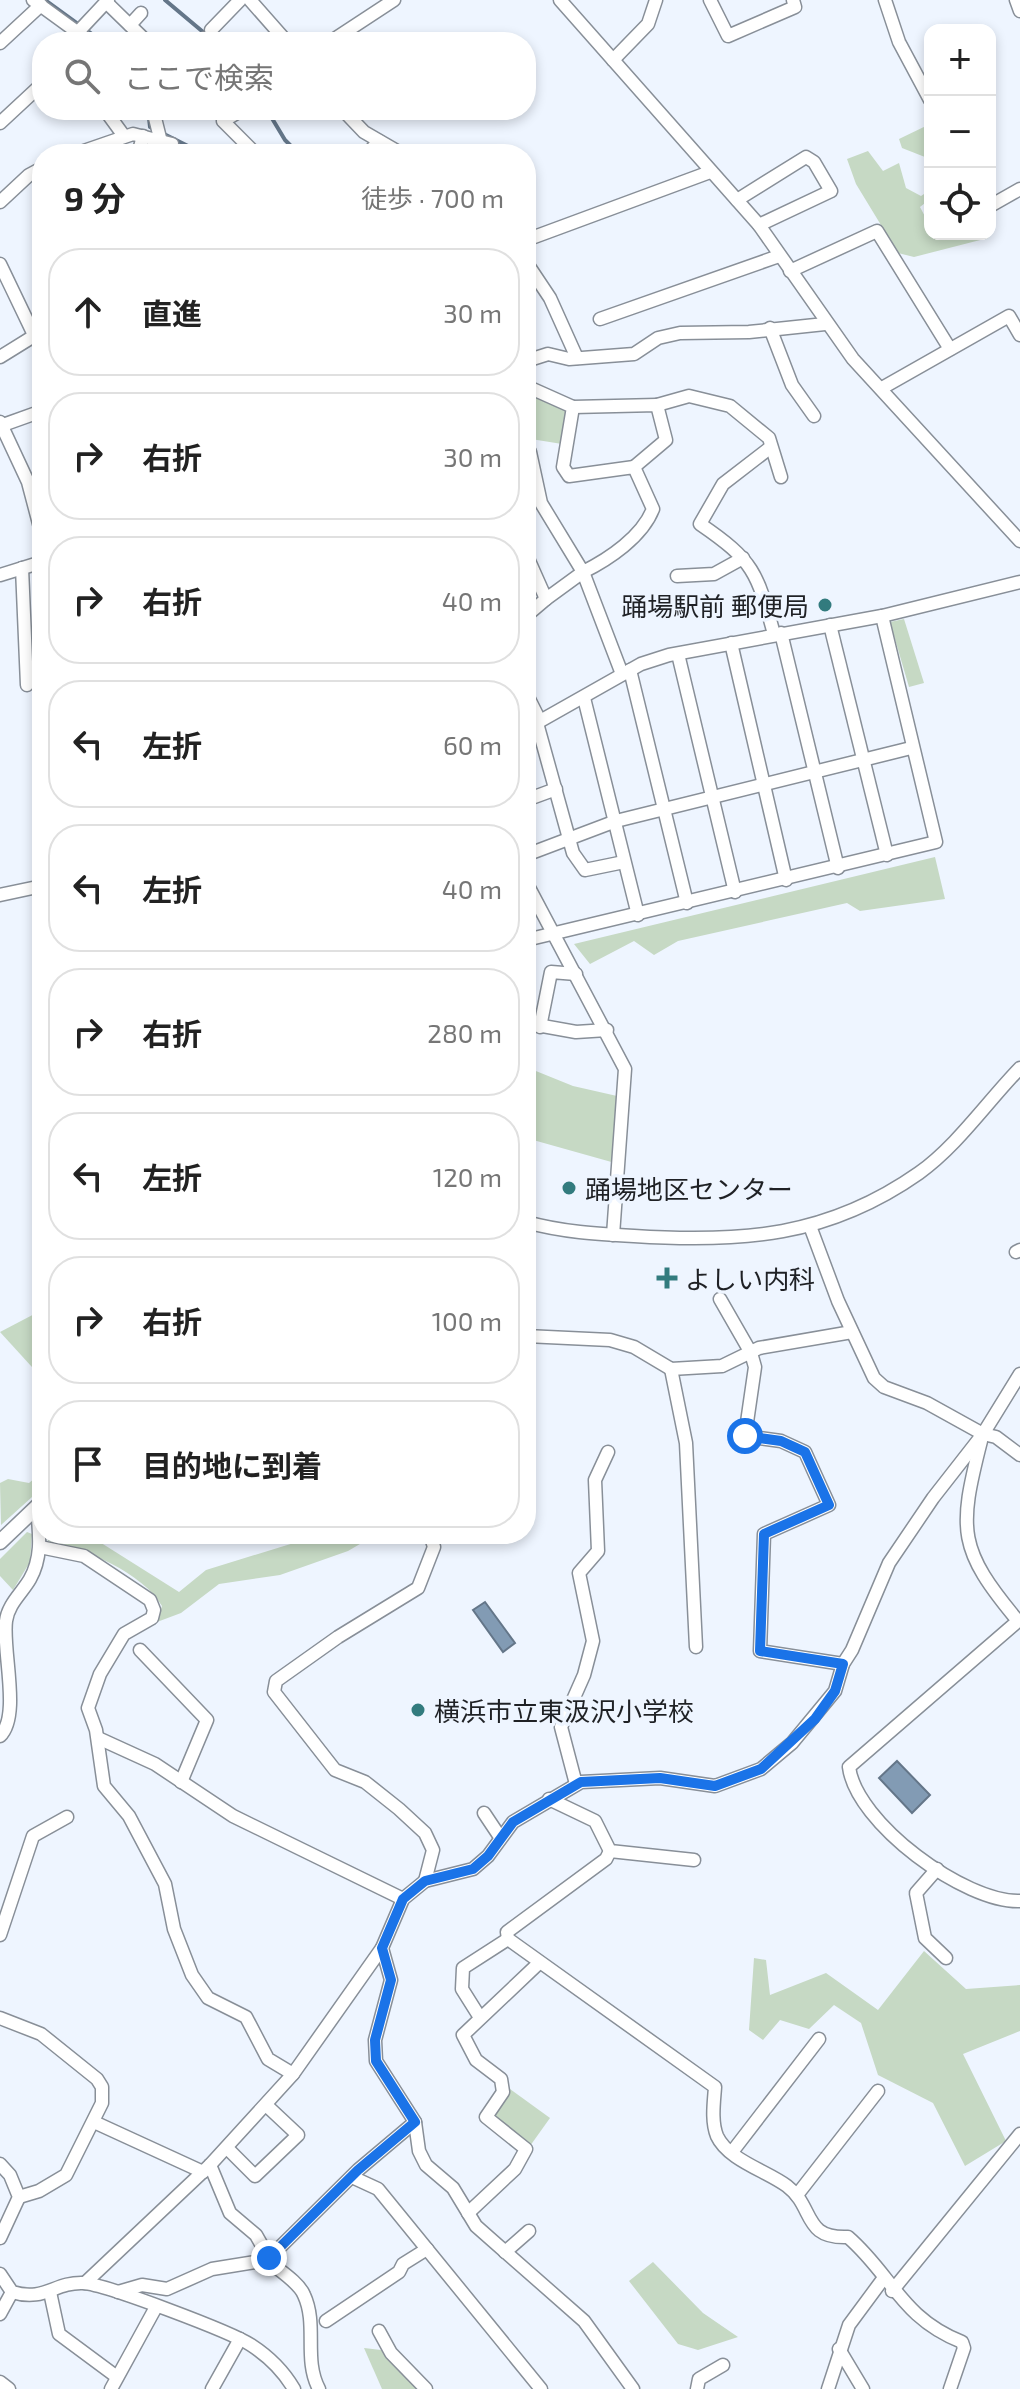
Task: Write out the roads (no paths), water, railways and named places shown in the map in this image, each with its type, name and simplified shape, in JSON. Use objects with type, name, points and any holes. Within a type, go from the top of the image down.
[{"type":"street","points":[[211,32],[240,0]]},
{"type":"street","points":[[250,0],[278,32]]},
{"type":"street","points":[[345,32],[394,0]]},
{"type":"street","points":[[560,0],[759,225],[825,324],[1020,541]]},
{"type":"street","points":[[613,60],[648,24],[656,0]]},
{"type":"street","points":[[710,0],[728,36],[795,7],[793,0]]},
{"type":"street","points":[[885,0],[899,42],[928,96]]},
{"type":"street","points":[[1016,0],[1020,11]]},
{"type":"street","points":[[0,43],[37,3],[82,32],[107,1],[137,32]]},
{"type":"street","points":[[130,25],[141,13]]},
{"type":"street","points":[[0,123],[32,93]]},
{"type":"street","points":[[112,120],[124,136]]},
{"type":"street","points":[[156,120],[160,137]]},
{"type":"street","points":[[225,120],[246,144]]},
{"type":"street","points":[[353,120],[364,132],[384,144]]},
{"type":"street","points":[[102,144],[124,136],[160,137],[172,144]]},
{"type":"street","points":[[141,144],[143,136]]},
{"type":"street","points":[[376,144],[379,141]]},
{"type":"street","points":[[737,200],[806,157],[814,162],[831,191],[759,225]]},
{"type":"street","points":[[536,236],[710,172]]},
{"type":"street","points":[[0,202],[32,173]]},
{"type":"street","points":[[996,203],[1020,189]]},
{"type":"street","points":[[790,271],[877,231],[950,349]]},
{"type":"street","points":[[600,319],[779,256]]},
{"type":"street","points":[[0,264],[32,322]]},
{"type":"street","points":[[536,277],[550,298],[577,358]]},
{"type":"street","points":[[882,388],[1009,316],[1020,335]]},
{"type":"street","points":[[536,358],[548,354],[577,358],[634,354],[658,338],[680,333],[825,324]]},
{"type":"street","points":[[770,328],[792,385],[814,416]]},
{"type":"street","points":[[0,357],[32,337]]},
{"type":"street","points":[[536,390],[573,407],[657,405],[689,396],[730,406],[769,438],[781,477]]},
{"type":"street","points":[[573,407],[563,467],[569,476],[634,467],[666,440],[657,405]]},
{"type":"street","points":[[32,414],[1,424],[32,497]]},
{"type":"street","points":[[771,447],[723,484],[700,524],[732,546],[761,584],[777,633],[838,868]]},
{"type":"street","points":[[536,608],[583,572],[611,558],[649,519],[653,509],[634,467]]},
{"type":"street","points":[[536,480],[541,503],[583,572],[626,672],[687,903]]},
{"type":"street","points":[[28,482],[32,481]]},
{"type":"street","points":[[677,576],[714,574],[743,558]]},
{"type":"street","points":[[0,575],[32,565]]},
{"type":"street","points":[[22,568],[27,685]]},
{"type":"street","points":[[536,576],[546,599]]},
{"type":"street","points":[[536,723],[626,672],[678,654],[777,633],[882,616],[1020,582]]},
{"type":"street","points":[[536,938],[838,868],[936,842],[911,748],[882,616]]},
{"type":"street","points":[[830,625],[887,855]]},
{"type":"street","points":[[731,643],[786,880]]},
{"type":"street","points":[[678,654],[735,892]]},
{"type":"street","points":[[584,698],[638,915]]},
{"type":"street","points":[[536,730],[573,853],[585,870],[624,862]]},
{"type":"street","points":[[536,851],[616,821],[911,748]]},
{"type":"street","points":[[536,796],[556,789]]},
{"type":"street","points":[[0,895],[32,888]]},
{"type":"street","points":[[536,901],[625,1069],[613,1235]]},
{"type":"street","points":[[540,1027],[551,972],[576,974]]},
{"type":"street","points":[[536,1026],[576,1032],[607,1030]]},
{"type":"street","points":[[536,1224],[564,1231],[725,1240],[769,1236],[810,1226],[887,1194],[922,1171],[1020,1068]]},
{"type":"street","points":[[810,1226],[852,1332],[874,1378],[884,1387],[927,1403],[983,1434],[996,1437],[1020,1455]]},
{"type":"street","points":[[720,1299],[751,1353],[755,1367],[745,1436],[781,1441],[805,1452],[829,1505],[764,1534],[760,1651],[843,1664]]},
{"type":"street","points":[[536,1336],[610,1340],[634,1347],[671,1369],[722,1366],[751,1353],[852,1332]]},
{"type":"street","points":[[671,1369],[688,1465],[696,1647]]},
{"type":"street","points":[[0,2274],[12,2292],[29,2298],[85,2283],[207,2169],[293,2074],[382,1948],[403,1899],[425,1881],[473,1869],[528,1810],[576,1784],[660,1778],[715,1786],[743,1778],[779,1755],[815,1719],[835,1691],[843,1664],[889,1563],[933,1498],[983,1434],[1020,1374]]},
{"type":"street","points":[[983,1434],[969,1501],[968,1546],[978,1570],[1018,1621],[849,1767],[851,1781],[884,1827],[953,1883],[990,1897],[1020,1901]]},
{"type":"street","points":[[576,1784],[561,1727],[584,1675],[593,1641],[579,1573],[598,1551],[595,1480],[608,1452]]},
{"type":"street","points":[[0,1542],[32,1512]]},
{"type":"street","points":[[425,1881],[433,1850],[425,1833],[365,1782],[335,1770],[274,1692],[276,1681],[338,1637],[418,1588],[433,1544]]},
{"type":"street","points":[[0,1736],[9,1716],[6,1622],[10,1607],[35,1567],[40,1547],[84,1556],[150,1600],[154,1610],[152,1618],[124,1634],[100,1674],[88,1708],[98,1738],[104,1786],[129,1816],[165,1884],[174,1929],[192,1975],[208,1998],[246,2017],[268,2059],[293,2074]]},
{"type":"street","points":[[140,1650],[207,1720],[181,1782]]},
{"type":"street","points":[[98,1738],[155,1764],[233,1816],[403,1899]]},
{"type":"street","points":[[549,1799],[595,1821],[610,1851]]},
{"type":"street","points":[[484,1813],[500,1837]]},
{"type":"street","points":[[0,1935],[33,1836],[67,1817]]},
{"type":"street","points":[[610,1851],[694,1860]]},
{"type":"street","points":[[610,1851],[606,1859],[507,1932],[508,1939],[630,2023],[715,2087],[713,2113],[717,2134],[732,2152],[797,2195],[812,2225],[822,2234],[848,2237],[892,2291],[927,2323],[962,2342],[964,2348],[950,2389]]},
{"type":"street","points":[[937,1869],[916,1893],[925,1938],[946,1958]]},
{"type":"street","points":[[479,2016],[462,1989],[463,1968],[508,1939]]},
{"type":"street","points":[[382,1948],[391,1980],[375,2040],[376,2061],[415,2122],[419,2151],[426,2165],[453,2188],[476,2226],[584,2321],[633,2389]]},
{"type":"street","points":[[468,2213],[515,2169],[526,2149],[486,2117],[503,2092],[501,2079],[476,2060],[463,2035],[479,2016],[539,1963]]},
{"type":"street","points":[[0,2018],[41,2034],[97,2079],[102,2087],[102,2103],[66,2175],[39,2191],[19,2197]]},
{"type":"street","points":[[732,2152],[819,2039]]},
{"type":"street","points":[[797,2195],[878,2091]]},
{"type":"street","points":[[227,2148],[255,2176],[298,2135],[266,2105]]},
{"type":"street","points":[[94,2122],[207,2169],[230,2213],[256,2235],[268,2259],[304,2293],[311,2332],[311,2374],[319,2389]]},
{"type":"street","points":[[118,2292],[142,2285],[167,2289],[212,2269],[268,2259],[352,2177],[415,2122]]},
{"type":"street","points":[[892,2291],[1020,2134]]},
{"type":"street","points":[[0,2164],[10,2175],[19,2197],[0,2238]]},
{"type":"street","points":[[352,2177],[378,2189],[541,2389]]},
{"type":"street","points":[[505,2252],[529,2231]]},
{"type":"street","points":[[326,2321],[399,2272],[403,2264],[427,2249]]},
{"type":"street","points":[[828,2389],[849,2325],[883,2279]]},
{"type":"street","points":[[85,2283],[118,2292],[240,2339],[270,2359],[294,2389]]},
{"type":"street","points":[[0,2314],[12,2292]]},
{"type":"street","points":[[50,2292],[59,2334],[114,2383],[156,2307]]},
{"type":"street","points":[[379,2331],[391,2353],[426,2389]]},
{"type":"street","points":[[212,2389],[240,2339]]},
{"type":"street","points":[[839,2349],[863,2389]]},
{"type":"street","points":[[697,2389],[699,2379],[723,2365]]},
{"type":"street","points":[[0,2382],[9,2389]]},
{"type":"water","points":[[485,1602],[515,1643],[503,1652],[473,1610]]},
{"type":"water","points":[[897,1761],[930,1795],[912,1813],[879,1778]]},
{"type":"waterway","points":[[45,0],[89,32]]},
{"type":"waterway","points":[[165,0],[203,32]]},
{"type":"waterway","points":[[149,120],[150,127],[184,144]]},
{"type":"waterway","points":[[273,120],[289,144]]},
{"type":"place","name":"踊場駅前 郵便局","points":[[825,605]]},
{"type":"place","name":"踊場地区センター","points":[[569,1188]]},
{"type":"place","name":"よしい内科","points":[[667,1278]]},
{"type":"place","name":"横浜市立東汲沢小学校","points":[[418,1710]]}]
